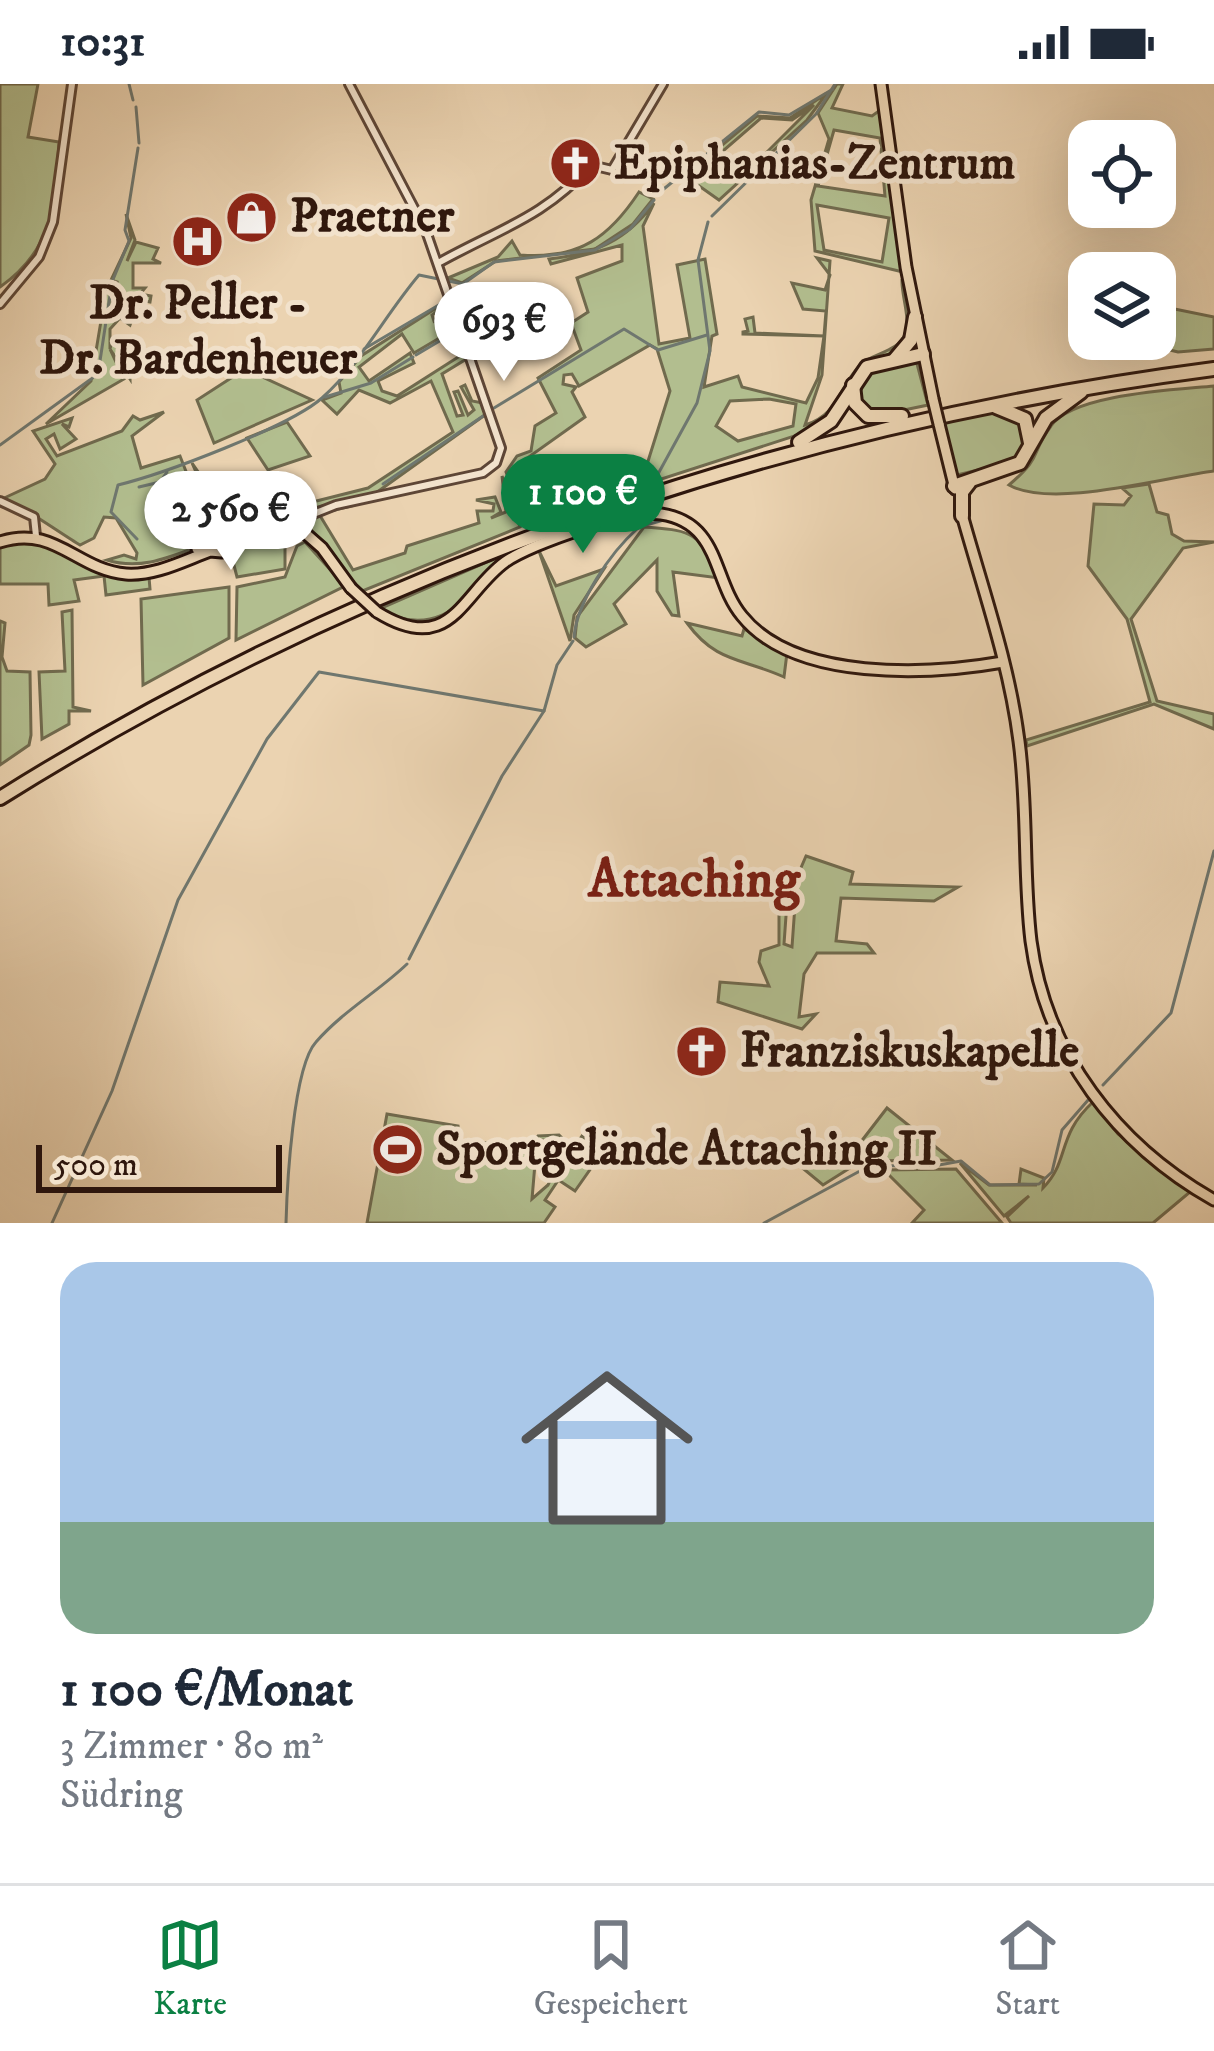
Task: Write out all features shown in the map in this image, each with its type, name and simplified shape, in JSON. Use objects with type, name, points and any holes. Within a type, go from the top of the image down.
[{"type":"highway","points":[[894,359],[911,340],[915,317]]},
{"type":"highway","points":[[799,442],[831,421],[867,367],[922,354]]},
{"type":"highway","points":[[659,487],[976,407],[1214,366]]},
{"type":"highway","points":[[0,794],[301,632],[436,572],[659,487],[799,442],[902,416],[1214,366]]},
{"type":"highway","points":[[854,383],[854,403],[868,416],[902,416]]},
{"type":"highway","points":[[954,486],[1009,470],[1029,450],[1055,407],[1110,383]]},
{"type":"highway","points":[[976,407],[1005,407],[1022,415],[1030,428],[1029,450]]},
{"type":"highway","points":[[962,516],[962,492],[970,482]]},
{"type":"main road","points":[[881,84],[922,354],[1008,681],[1022,761],[1032,947],[1051,1017],[1075,1068],[1112,1120],[1159,1165],[1214,1200]]},
{"type":"main road","points":[[0,540],[36,534],[124,574],[155,571],[218,542],[297,532],[325,551],[351,588],[377,612],[406,625],[444,621],[472,602],[497,569],[517,555],[630,516],[665,515],[709,543],[746,620],[798,650],[880,672],[1003,662]]},
{"type":"main road","points":[[297,532],[306,517]]},
{"type":"main road","points":[[983,665],[997,654],[999,638]]},
{"type":"main road","points":[[983,665],[1001,669],[1008,681]]},
{"type":"street","points":[[0,304],[39,256],[53,222],[72,84]]},
{"type":"street","points":[[306,517],[483,473],[500,454],[494,418],[446,281],[350,84]]},
{"type":"street","points":[[438,262],[557,201],[588,168],[609,172],[663,84]]},
{"type":"street","points":[[0,501],[32,515],[36,534]]},
{"type":"green space","points":[[0,84],[38,84],[28,137],[59,142],[48,225],[31,258],[0,287]]},
{"type":"green space","points":[[837,84],[843,84],[832,108],[872,116],[879,111],[880,84],[903,272],[815,251],[811,200],[829,139],[818,113]],"holes":[[[834,130],[880,138],[885,196],[818,186]],[[817,205],[889,218],[882,262],[824,250]]]},
{"type":"green space","points":[[827,93],[807,120],[719,200],[685,176],[757,116],[790,118]],"holes":[[[814,105],[750,169],[709,163],[761,118],[792,120]]]},
{"type":"green space","points":[[639,192],[653,199],[633,224],[595,249],[561,253],[604,233]]},
{"type":"green space","points":[[654,203],[643,226],[659,344],[690,338],[677,265],[705,259],[717,334],[712,336],[704,387],[738,376],[742,387],[806,403],[818,378],[826,311],[803,309],[792,283],[825,290],[829,279],[822,375],[805,425],[831,408],[860,365],[902,340],[907,321],[902,279],[911,324],[900,351],[858,369],[834,413],[804,433],[525,523],[506,472],[517,456],[531,451],[535,426],[556,413],[538,378],[581,350],[571,323],[588,312],[577,278],[622,261],[622,245],[551,264],[549,259],[608,243],[632,227]],"holes":[[[650,345],[657,349],[670,391],[644,474],[529,511],[516,466],[585,417],[572,392],[576,387],[563,384],[564,375],[572,374],[579,386]],[[769,399],[796,404],[793,426],[738,441],[716,426],[730,401]]]},
{"type":"green space","points":[[126,214],[135,240],[127,261],[136,242],[158,248],[153,259],[161,263],[133,263],[133,288],[145,288],[140,294],[151,296],[150,302],[112,295],[112,315],[129,315],[136,307],[130,325],[120,318],[110,329],[110,349],[124,379],[46,424],[91,381],[107,285],[114,292],[117,282],[111,280],[131,238]]},
{"type":"green space","points":[[512,241],[520,255],[541,256],[496,261],[462,283],[448,278],[498,257]]},
{"type":"green space","points":[[449,300],[454,314],[448,316],[443,307],[432,315],[434,321],[444,314],[448,333],[414,353],[402,334],[359,367],[369,381],[410,353],[414,363],[378,381],[382,391],[397,396],[463,354],[462,339],[468,358],[442,374],[457,416],[463,415],[454,392],[458,391],[468,415],[474,410],[461,387],[465,385],[472,401],[483,403],[489,412],[373,495],[314,508],[286,526],[222,531],[192,463],[233,522],[368,488],[453,432],[431,381],[390,403],[359,390],[337,414],[322,400],[341,393],[339,382],[361,356]]},
{"type":"green space","points":[[1176,309],[1214,317],[1214,349],[1178,352]]},
{"type":"green space","points":[[753,317],[755,333],[824,336],[743,334],[748,331],[745,319]]},
{"type":"green space","points":[[112,341],[135,344],[129,351],[130,379],[110,349]]},
{"type":"green space","points":[[916,360],[928,405],[880,415],[859,405],[856,383],[866,372]]},
{"type":"green space","points":[[245,369],[312,400],[214,443],[197,400]]},
{"type":"green space","points":[[1214,386],[1214,471],[1079,493],[1028,492],[1009,485],[1063,415],[1102,400]]},
{"type":"green space","points":[[1002,408],[1028,428],[1020,460],[957,475],[942,419]]},
{"type":"green space","points":[[164,412],[132,436],[141,468],[180,456],[208,528],[205,544],[157,561],[120,563],[107,560],[124,555],[136,559],[137,553],[116,518],[104,517],[94,538],[80,545],[2,499],[45,479],[55,464],[33,431],[72,418],[69,427],[62,424],[76,439],[60,449],[54,434],[46,439],[57,456],[122,431],[133,416],[140,420]]},
{"type":"green space","points":[[287,422],[310,456],[268,470],[247,438]]},
{"type":"green space","points":[[502,476],[520,527],[360,592],[306,534],[305,523],[317,512],[355,505],[319,514],[353,570],[405,553],[407,546],[479,523],[477,511],[493,511],[494,504],[476,500],[495,497],[501,512],[491,518],[506,512]]},
{"type":"green space","points":[[1149,484],[1157,512],[1168,515],[1172,534],[1184,541],[1214,542],[1183,548],[1131,619],[1157,701],[1214,714],[1214,729],[1154,704],[1027,746],[1026,740],[1150,702],[1127,619],[1088,566],[1094,504],[1124,505],[1131,496],[1122,488]]},
{"type":"green space","points":[[644,527],[683,532],[699,541],[719,578],[673,572],[679,616],[672,615],[657,591],[657,560],[614,604],[626,624],[586,647],[575,638],[577,617]]},
{"type":"green space","points":[[253,536],[285,536],[285,569],[237,577],[230,550],[261,538],[232,545]]},
{"type":"green space","points":[[36,539],[105,570],[166,572],[149,577],[150,589],[106,595],[104,576],[74,580],[79,601],[49,605],[48,584],[0,584],[0,546]]},
{"type":"green space","points":[[305,542],[345,586],[236,640],[237,587],[285,577],[297,546]]},
{"type":"green space","points":[[526,545],[460,605],[442,615],[403,619],[379,609]]},
{"type":"green space","points":[[539,551],[556,586],[604,569],[574,615],[570,641]]},
{"type":"green space","points":[[229,587],[229,638],[143,685],[141,599]]},
{"type":"green space","points":[[72,610],[73,707],[91,711],[69,711],[69,724],[42,739],[39,672],[65,671],[62,612]]},
{"type":"green space","points":[[0,621],[5,623],[2,657],[7,671],[30,672],[31,735],[29,745],[0,765]]},
{"type":"green space","points":[[687,623],[742,636],[744,629],[787,653],[784,677],[719,653]]},
{"type":"green space","points":[[806,856],[853,872],[850,884],[958,887],[934,901],[841,898],[836,941],[867,944],[874,953],[817,953],[804,974],[799,1017],[816,1014],[802,1029],[718,1002],[720,982],[769,986],[759,962],[761,951],[779,945],[779,899],[787,902],[784,944],[792,947],[797,877]]},
{"type":"green space","points":[[1093,1102],[1118,1134],[1190,1192],[1153,1223],[1011,1223],[1007,1217],[1029,1196],[1004,1216],[960,1163],[989,1185],[1037,1185],[1019,1184],[1021,1169],[1044,1178],[1043,1188],[1057,1168],[1073,1126]]},
{"type":"green space","points":[[887,1108],[952,1160],[861,1161],[823,1185],[788,1156],[814,1162],[850,1156]]},
{"type":"green space","points":[[387,1114],[458,1126],[458,1141],[531,1146],[538,1136],[559,1135],[566,1142],[563,1147],[555,1140],[537,1140],[532,1199],[548,1185],[563,1152],[569,1154],[582,1136],[603,1151],[575,1191],[554,1177],[557,1182],[545,1200],[555,1207],[544,1223],[367,1223]]},
{"type":"green space","points":[[956,1169],[1002,1223],[912,1223],[924,1210],[884,1170]]},
{"type":"waterway","points":[[129,84],[133,100]]},
{"type":"waterway","points":[[712,216],[816,114],[835,84]]},
{"type":"waterway","points":[[660,192],[759,112],[789,115],[833,89]]},
{"type":"waterway","points":[[136,107],[139,143]]},
{"type":"waterway","points":[[0,445],[98,374],[112,282],[129,241],[125,230],[138,148]]},
{"type":"waterway","points":[[137,539],[111,512],[118,485],[225,448],[306,410],[349,370],[419,275],[463,284],[494,262],[595,250],[630,229],[654,200]]},
{"type":"waterway","points":[[660,487],[658,474],[697,403],[710,351],[698,260],[708,222]]},
{"type":"waterway","points":[[364,349],[449,299]]},
{"type":"waterway","points":[[447,304],[457,331],[453,333]]},
{"type":"waterway","points":[[494,408],[624,329],[658,350],[707,335]]},
{"type":"waterway","points":[[416,355],[448,336]]},
{"type":"waterway","points":[[325,397],[371,383],[413,357]]},
{"type":"waterway","points":[[383,484],[486,414]]},
{"type":"waterway","points":[[139,487],[160,482],[167,472]]},
{"type":"waterway","points":[[574,637],[588,594],[616,551],[637,529],[663,520]]},
{"type":"waterway","points":[[409,959],[502,776],[544,711],[557,665],[573,641]]},
{"type":"waterway","points":[[52,1223],[112,1091],[178,900],[267,739],[319,672],[544,711]]},
{"type":"waterway","points":[[1103,1085],[1171,1013],[1214,851]]},
{"type":"waterway","points":[[286,1223],[293,1128],[308,1055],[338,1021],[407,964]]},
{"type":"waterway","points":[[764,1223],[871,1165],[928,1167],[961,1161],[990,1185],[1039,1184],[1052,1172],[1062,1130],[1089,1099]]},
{"type":"place","name":"Epiphanias-Zentrum","points":[[575,164]]},
{"type":"place","name":"Praetner","points":[[251,217]]},
{"type":"place","name":"Dr. Peller - Dr. Bardenheuer","points":[[198,241]]},
{"type":"place","name":"Franziskuskapelle","points":[[701,1052]]},
{"type":"place","name":"Sportgelände Attaching II","points":[[397,1150]]},
{"type":"district","name":"Attaching","points":[[694,880]]}]
